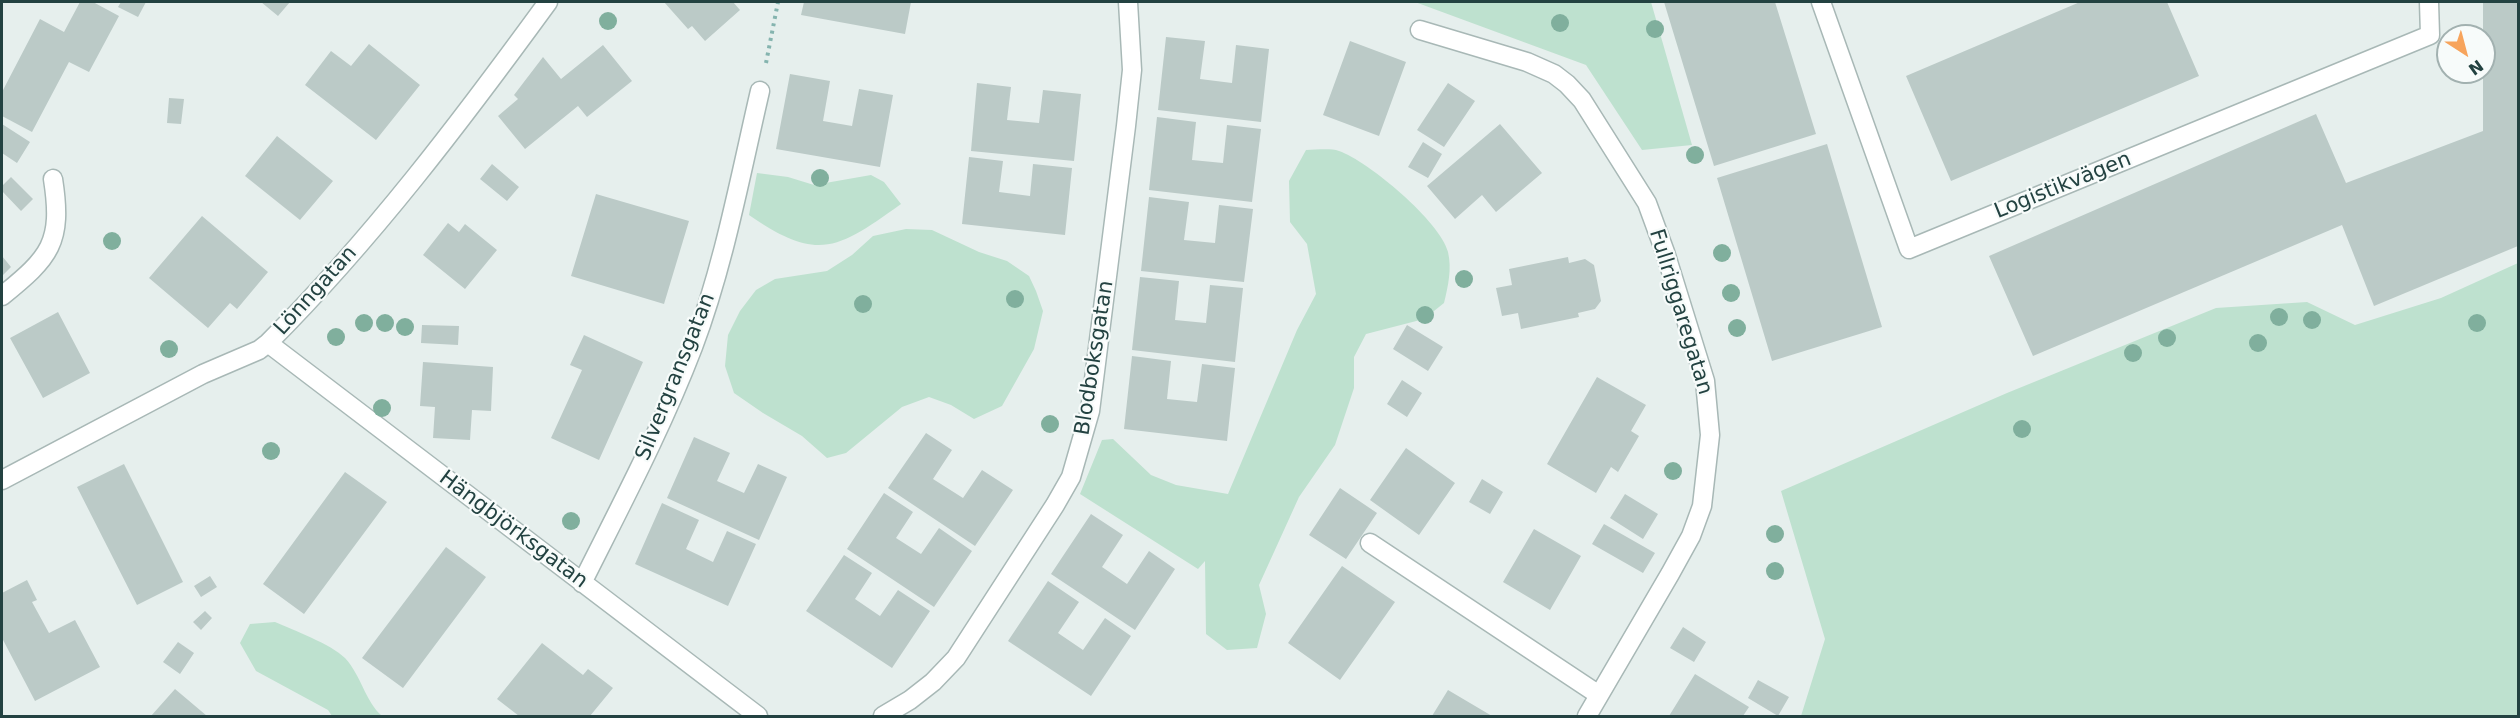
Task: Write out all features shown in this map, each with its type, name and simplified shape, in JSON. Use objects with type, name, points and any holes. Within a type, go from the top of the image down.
[{"type":"street","name":"Lönngatan","points":[[2,480],[203,374],[268,344],[340,268],[462,119],[549,2]]},
{"type":"street","name":"Blodboksgatan","points":[[883,717],[910,700],[956,658],[1071,477],[1090,411],[1126,126],[1132,70],[1128,2]]},
{"type":"street","name":"Logistikvägen","points":[[1821,2],[1909,249],[2430,35],[2429,2]]},
{"type":"street","name":"Fullriggaregatan","points":[[1420,30],[1527,62],[1554,74],[1582,100],[1647,203],[1665,252],[1705,381],[1710,435],[1702,506],[1691,536],[1587,717]]},
{"type":"street","name":"Silvergransgatan","points":[[582,582],[646,455],[693,346],[717,274],[760,92]]},
{"type":"street","points":[[2,296],[40,262],[51,243],[57,226],[53,179]]},
{"type":"street","name":"Hängbjörksgatan","points":[[268,344],[758,717]]},
{"type":"street","points":[[1370,543],[1599,695]]},
{"type":"path","points":[[760,92],[778,2]]},
{"type":"green space","points":[[1415,2],[1651,2],[1692,145],[1642,150],[1586,65]]},
{"type":"green space","points":[[1327,149],[1352,157],[1384,179],[1418,209],[1442,239],[1448,252],[1450,271],[1448,284],[1444,303],[1424,319],[1366,334],[1354,357],[1354,388],[1335,445],[1299,497],[1259,585],[1266,614],[1257,648],[1227,650],[1206,634],[1205,561],[1198,569],[1080,494],[1102,440],[1113,439],[1151,475],[1176,485],[1228,494],[1297,330],[1316,294],[1307,244],[1290,222],[1289,181],[1306,150]]},
{"type":"green space","points":[[757,173],[788,177],[814,185],[871,175],[884,182],[901,204],[843,240],[827,244],[811,244],[793,240],[749,215]]},
{"type":"green space","points":[[906,229],[932,230],[979,252],[1007,261],[1029,276],[1043,311],[1034,349],[1002,406],[974,419],[951,405],[929,397],[902,407],[846,453],[827,458],[802,436],[734,393],[725,366],[728,335],[740,311],[756,290],[775,279],[827,271],[852,255],[873,236]]},
{"type":"green space","points":[[2518,263],[2518,716],[1801,716],[1825,639],[1781,491],[2007,393],[2216,308],[2307,302],[2355,325],[2441,298]]},
{"type":"green space","points":[[275,622],[321,643],[345,658],[371,703],[382,716],[332,716],[328,710],[256,671],[240,643],[250,624]]},
{"type":"building","points":[[80,2],[93,2],[119,16],[89,72],[69,62],[32,132],[2,116],[2,92],[40,19],[64,32]]},
{"type":"building","points":[[121,2],[146,2],[138,17],[118,7]]},
{"type":"building","points":[[261,2],[290,2],[278,16]]},
{"type":"building","points":[[664,2],[733,2],[740,10],[705,41],[692,26],[688,29]]},
{"type":"building","points":[[804,2],[911,2],[905,34],[801,15]]},
{"type":"building","points":[[1664,2],[1775,2],[1816,134],[1714,166]]},
{"type":"building","points":[[2080,2],[2167,2],[2199,76],[1951,181],[1906,76]]},
{"type":"building","points":[[2483,2],[2518,2],[2518,246],[2374,306],[2342,225],[2033,356],[1989,256],[2316,114],[2346,183],[2483,131],[2483,84],[2496,84],[2496,24],[2483,24]]},
{"type":"building","points":[[1166,37],[1205,41],[1200,79],[1232,83],[1236,45],[1269,49],[1261,122],[1158,110]]},
{"type":"building","points":[[1350,41],[1406,62],[1379,136],[1323,115]]},
{"type":"building","points":[[369,44],[420,85],[376,140],[305,85],[331,51],[351,66]]},
{"type":"building","points":[[603,45],[632,81],[587,117],[578,106],[525,149],[498,116],[518,99],[514,95],[543,57],[561,79]]},
{"type":"building","points":[[790,74],[830,81],[823,121],[852,126],[859,89],[893,95],[880,167],[776,149]]},
{"type":"building","points":[[977,83],[1011,87],[1007,120],[1039,123],[1043,90],[1081,94],[1074,161],[971,151]]},
{"type":"building","points":[[1448,83],[1475,101],[1444,147],[1417,130]]},
{"type":"building","points":[[169,98],[184,99],[181,124],[167,123]]},
{"type":"building","points":[[1157,117],[1196,122],[1192,160],[1223,163],[1227,125],[1261,129],[1252,202],[1149,190]]},
{"type":"building","points":[[2,124],[30,142],[17,163],[2,153]]},
{"type":"building","points":[[1500,124],[1542,173],[1496,212],[1482,195],[1455,219],[1427,186]]},
{"type":"building","points":[[277,136],[333,181],[300,220],[245,176]]},
{"type":"building","points":[[1423,142],[1442,154],[1428,178],[1408,167]]},
{"type":"building","points":[[1827,144],[1882,327],[1772,361],[1717,178]]},
{"type":"building","points":[[969,157],[1003,161],[999,192],[1030,196],[1033,164],[1072,168],[1065,235],[962,224]]},
{"type":"building","points":[[492,164],[519,187],[507,201],[480,179]]},
{"type":"building","points":[[11,177],[33,199],[21,211],[2,191],[2,186]]},
{"type":"building","points":[[596,194],[689,221],[664,304],[571,276]]},
{"type":"building","points":[[1149,197],[1189,202],[1184,240],[1215,243],[1219,205],[1253,209],[1244,282],[1141,271]]},
{"type":"building","points":[[202,216],[268,272],[237,309],[230,303],[208,328],[149,278]]},
{"type":"building","points":[[448,223],[459,232],[465,224],[497,250],[465,289],[423,255]]},
{"type":"building","points":[[2,256],[11,267],[2,276]]},
{"type":"building","points":[[1568,257],[1569,263],[1585,259],[1594,265],[1601,301],[1595,309],[1578,313],[1579,317],[1521,329],[1518,313],[1502,316],[1496,288],[1512,285],[1509,269]]},
{"type":"building","points":[[1140,277],[1179,281],[1175,320],[1206,323],[1210,285],[1243,288],[1235,362],[1132,350]]},
{"type":"building","points":[[58,312],[90,373],[43,398],[10,338]]},
{"type":"building","points":[[422,325],[459,326],[458,345],[421,343]]},
{"type":"building","points":[[1407,325],[1443,347],[1428,371],[1393,349]]},
{"type":"building","points":[[584,335],[643,362],[599,460],[551,438],[582,370],[570,365]]},
{"type":"building","points":[[1132,356],[1171,361],[1167,399],[1197,402],[1202,364],[1235,368],[1227,441],[1124,429]]},
{"type":"building","points":[[423,362],[493,367],[491,411],[472,410],[470,440],[433,438],[435,407],[420,406]]},
{"type":"building","points":[[1597,377],[1646,405],[1631,431],[1639,436],[1618,472],[1611,467],[1596,493],[1547,464]]},
{"type":"building","points":[[1402,380],[1422,393],[1407,417],[1387,404]]},
{"type":"building","points":[[926,433],[952,450],[933,479],[963,498],[982,470],[1013,490],[975,546],[888,488]]},
{"type":"building","points":[[694,437],[730,453],[717,481],[744,493],[758,464],[787,477],[759,540],[667,498]]},
{"type":"building","points":[[1406,448],[1455,483],[1419,535],[1370,500]]},
{"type":"building","points":[[124,464],[183,582],[137,605],[77,487]]},
{"type":"building","points":[[345,472],[387,502],[304,614],[263,584]]},
{"type":"building","points":[[1482,479],[1503,492],[1490,514],[1469,502]]},
{"type":"building","points":[[1340,488],[1377,513],[1346,559],[1309,535]]},
{"type":"building","points":[[884,493],[913,512],[896,538],[921,554],[939,528],[972,551],[934,607],[847,549]]},
{"type":"building","points":[[1625,494],[1658,514],[1643,539],[1610,518]]},
{"type":"building","points":[[662,503],[699,520],[686,549],[713,562],[727,531],[756,544],[728,606],[635,564]]},
{"type":"building","points":[[1091,514],[1123,535],[1102,567],[1127,584],[1149,551],[1175,569],[1135,630],[1051,574]]},
{"type":"building","points":[[1604,524],[1655,553],[1643,573],[1592,544]]},
{"type":"building","points":[[1534,529],[1581,556],[1550,610],[1503,582]]},
{"type":"building","points":[[446,547],[486,577],[403,688],[362,658]]},
{"type":"building","points":[[844,555],[872,573],[855,599],[880,616],[898,590],[930,611],[892,668],[806,611]]},
{"type":"building","points":[[1342,566],[1395,602],[1340,680],[1288,643]]},
{"type":"building","points":[[210,576],[217,587],[201,597],[194,586]]},
{"type":"building","points":[[27,580],[37,600],[32,602],[49,633],[75,620],[100,667],[35,701],[2,638],[2,593]]},
{"type":"building","points":[[1048,581],[1079,602],[1058,633],[1083,650],[1105,618],[1131,636],[1091,696],[1008,641]]},
{"type":"building","points":[[205,611],[212,618],[201,630],[193,622]]},
{"type":"building","points":[[1683,627],[1706,642],[1694,662],[1670,648]]},
{"type":"building","points":[[178,642],[194,653],[180,674],[163,662]]},
{"type":"building","points":[[542,643],[583,675],[588,669],[613,688],[590,716],[519,716],[497,699]]},
{"type":"building","points":[[1695,674],[1749,707],[1743,716],[1669,716]]},
{"type":"building","points":[[1758,680],[1789,697],[1778,716],[1748,698]]},
{"type":"building","points":[[175,689],[207,716],[151,716]]},
{"type":"building","points":[[1448,690],[1492,716],[1432,716]]}]
